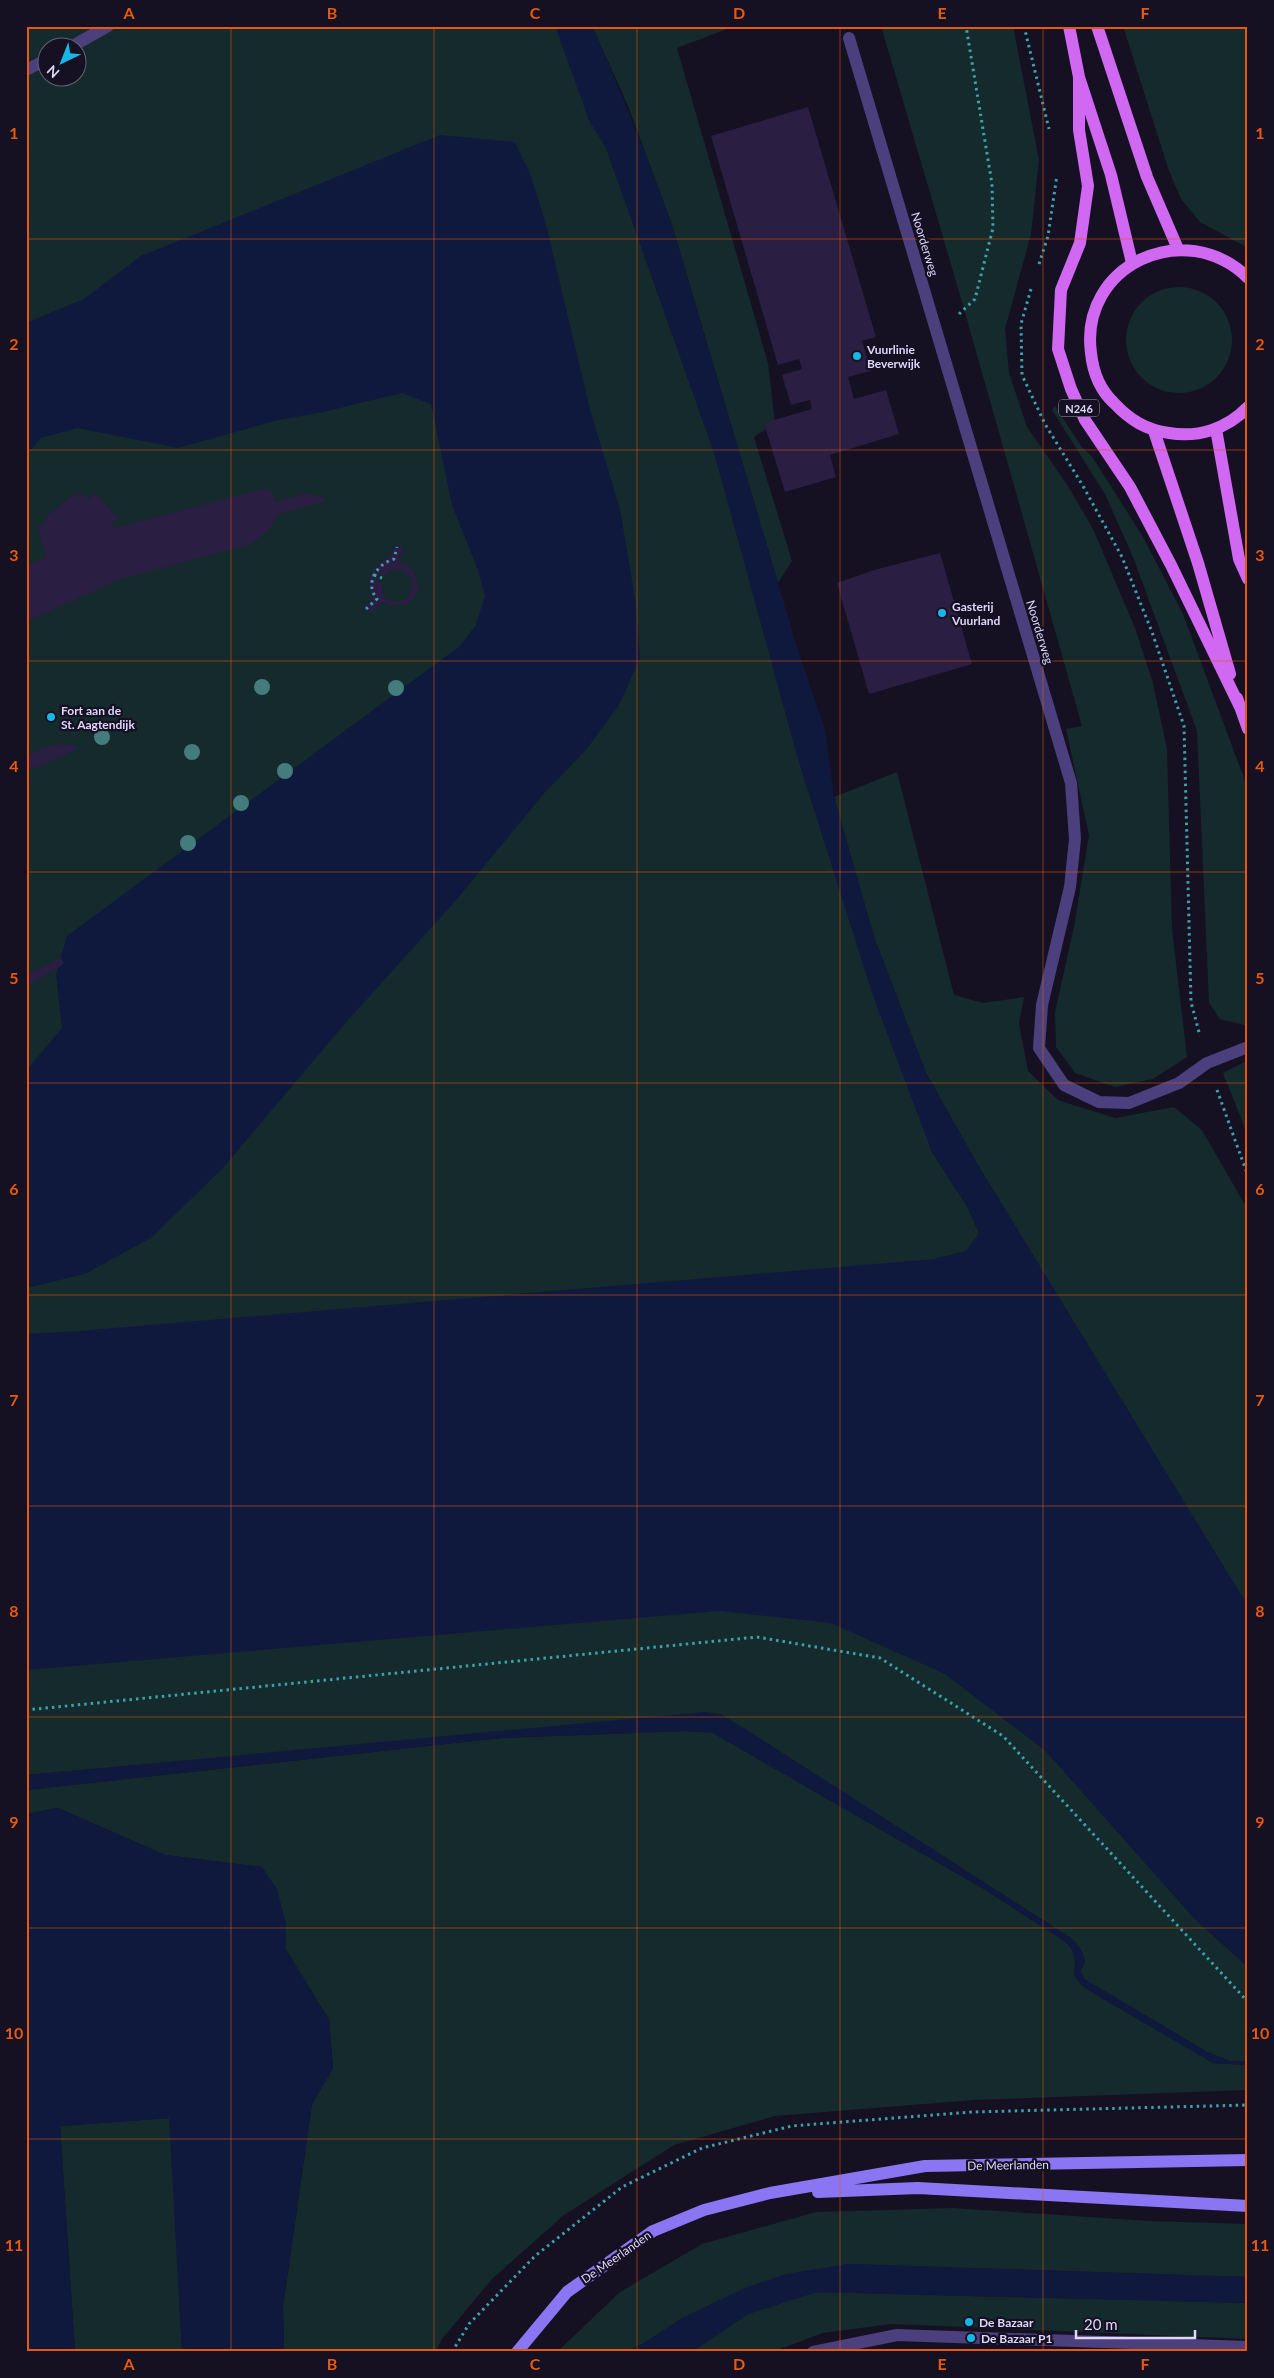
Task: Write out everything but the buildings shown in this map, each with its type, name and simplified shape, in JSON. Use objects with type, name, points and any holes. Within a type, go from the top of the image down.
[{"type":"main road","name":"N246","points":[[1069,26],[1079,77],[1112,175],[1132,263]]},
{"type":"main road","points":[[1097,26],[1147,177],[1178,249]]},
{"type":"main road","name":"N246","points":[[1079,77],[1079,130],[1088,186],[1080,242],[1061,290],[1058,349],[1070,389],[1085,420],[1130,487],[1171,565],[1240,706]]},
{"type":"main road","name":"N246","points":[[1248,278],[1236,266],[1208,253],[1178,249],[1154,253],[1132,263],[1110,283],[1094,310],[1089,339],[1093,369],[1106,396],[1127,417],[1154,431],[1185,436],[1216,429],[1240,416],[1248,407]]},
{"type":"main road","points":[[1216,429],[1239,559],[1248,579]]},
{"type":"main road","name":"N246","points":[[1154,431],[1198,563],[1248,729]]},
{"type":"main road","name":"De Meerlanden","points":[[517,2352],[567,2292],[653,2230],[704,2210],[770,2194],[925,2166],[1248,2160]]},
{"type":"main road","name":"De Meerlanden","points":[[770,2194],[918,2188],[1248,2206]]},
{"type":"street","points":[[87,38],[108,26]]},
{"type":"street","name":"Noorderweg","points":[[849,38],[1071,783],[1075,839],[1070,887],[1042,1005],[1039,1048],[1064,1085],[1099,1102],[1129,1103],[1179,1084],[1207,1063],[1248,1047]]},
{"type":"street","points":[[26,70],[38,64]]},
{"type":"street","points":[[813,2352],[897,2335],[1248,2347]]},
{"type":"path","points":[[938,334],[975,299],[993,228],[992,184],[966,26]]},
{"type":"path","points":[[1024,26],[1046,110],[1051,138]]},
{"type":"path","points":[[1037,271],[1048,236],[1057,176],[1055,166]]},
{"type":"path","points":[[1034,280],[1021,324],[1022,375],[1044,424],[1083,486],[1122,557],[1152,632],[1184,726],[1191,1002],[1207,1063],[1248,1176]]},
{"type":"path","points":[[366,609],[377,599],[372,589],[374,575],[384,564],[394,559],[397,546]]},
{"type":"path","points":[[374,575],[382,578]]},
{"type":"path","points":[[26,1710],[757,1637],[880,1658],[1003,1736],[1248,2002]]},
{"type":"green space","points":[[26,26],[563,26],[714,452],[737,535],[932,1152],[967,1206],[979,1233],[948,1676],[1045,1750],[1195,1919],[1248,1967],[1248,2062],[1230,2061],[1207,2052],[1084,1979],[1081,1971],[1085,1960],[1071,1938],[720,1714],[26,1775]]},
{"type":"green space","points":[[592,26],[735,26],[677,48],[768,363],[775,423],[754,437],[792,561],[778,583],[672,225],[628,106]]},
{"type":"green space","points":[[881,26],[1013,26],[1039,160],[1031,234],[1005,329],[1009,373],[1027,427],[1068,486],[1093,529],[1135,628],[1153,683],[1167,749],[1172,929],[1187,1057],[1153,1079],[1115,1087],[1075,1073],[1056,1047],[1055,1012],[1074,927],[1089,835],[1066,729],[1082,726],[962,302]]},
{"type":"green space","points":[[1123,26],[1248,26],[1248,248],[1200,222],[1181,199],[1169,171]]},
{"type":"green space","points":[[1179,287],[1199,291],[1216,303],[1228,320],[1232,340],[1228,360],[1216,377],[1199,389],[1179,393],[1159,389],[1142,377],[1130,360],[1126,340],[1130,320],[1142,303],[1159,291]]},
{"type":"green space","points":[[1055,406],[1081,446],[1093,458],[1143,537],[1183,614],[1248,789],[1248,1026],[1220,1019],[1209,1003],[1197,731],[1133,557],[1105,494],[1052,410]]},
{"type":"green space","points":[[897,772],[954,995],[983,1003],[1024,997],[1019,1024],[1028,1071],[1058,1100],[1115,1118],[1174,1107],[1202,1130],[1248,1210],[1248,1607],[979,1167],[926,1073],[874,937],[834,797]]},
{"type":"green space","points":[[1248,1060],[1248,1136],[1223,1073]]},
{"type":"green space","points":[[686,1731],[713,1733],[984,1889],[1066,1942],[1072,1950],[1074,1957],[1074,1975],[1213,2063],[1248,2065],[1248,2090],[974,2100],[775,2116],[674,2145],[564,2215],[492,2279],[442,2339],[435,2352],[284,2352],[283,2307],[312,2104],[333,2068],[329,2020],[285,1948],[286,1924],[262,1867],[165,1855],[58,1808],[26,1814],[26,1790],[501,1738]]},
{"type":"green space","points":[[170,2118],[182,2352],[75,2352],[60,2126]]},
{"type":"green space","points":[[953,2208],[1150,2221],[1248,2224],[1248,2277],[847,2264],[635,2347],[630,2352],[557,2352],[620,2292],[702,2244],[816,2212]]},
{"type":"green space","points":[[816,2292],[1248,2303],[1248,2339],[891,2324],[823,2333],[772,2352],[692,2352],[706,2340],[748,2314]]},
{"type":"water","points":[[555,26],[592,26],[634,125],[672,226],[797,647],[825,729],[834,797],[874,937],[926,1073],[979,1167],[1248,1606],[1248,1967],[1195,1919],[1045,1750],[945,1674],[831,1623],[720,1611],[26,1670],[26,1334],[934,1259],[966,1251],[979,1233],[967,1206],[932,1152],[873,996],[797,756],[714,452],[606,148],[589,120]]},
{"type":"water","points":[[440,135],[515,142],[531,176],[545,221],[591,413],[620,509],[635,598],[640,658],[619,705],[586,750],[546,791],[458,898],[341,1028],[223,1168],[152,1237],[85,1274],[26,1288],[26,1071],[62,1028],[56,974],[67,936],[460,646],[476,625],[485,596],[478,570],[452,505],[431,404],[402,393],[323,412],[278,420],[178,448],[77,428],[41,438],[26,455],[26,323],[84,299],[141,256]]},
{"type":"water","points":[[705,1712],[720,1714],[750,1732],[1071,1938],[1083,1953],[1084,1960],[1081,1971],[1084,1979],[1207,2052],[1230,2061],[1248,2062],[1248,2065],[1213,2063],[1101,1998],[1082,1986],[1074,1975],[1074,1957],[1072,1950],[1066,1942],[984,1889],[713,1733],[686,1731],[501,1738],[26,1790],[26,1775]]},
{"type":"water","points":[[58,1808],[165,1855],[262,1867],[277,1889],[286,1924],[285,1948],[329,2020],[333,2068],[312,2104],[283,2307],[284,2352],[182,2352],[169,2118],[60,2126],[75,2352],[26,2352],[26,1814]]},
{"type":"water","points":[[847,2264],[1248,2277],[1248,2303],[816,2292],[748,2314],[692,2352],[630,2352],[682,2318],[747,2287],[786,2274]]},
{"type":"place","name":"Vuurlinie Beverwijk","points":[[857,356]]},
{"type":"place","name":"Gasterij Vuurland","points":[[942,613]]},
{"type":"place","name":"Fort aan de St. Aagtendijk","points":[[51,717]]},
{"type":"place","name":"De Bazaar","points":[[969,2322]]},
{"type":"place","name":"De Bazaar P1","points":[[971,2338]]}]
